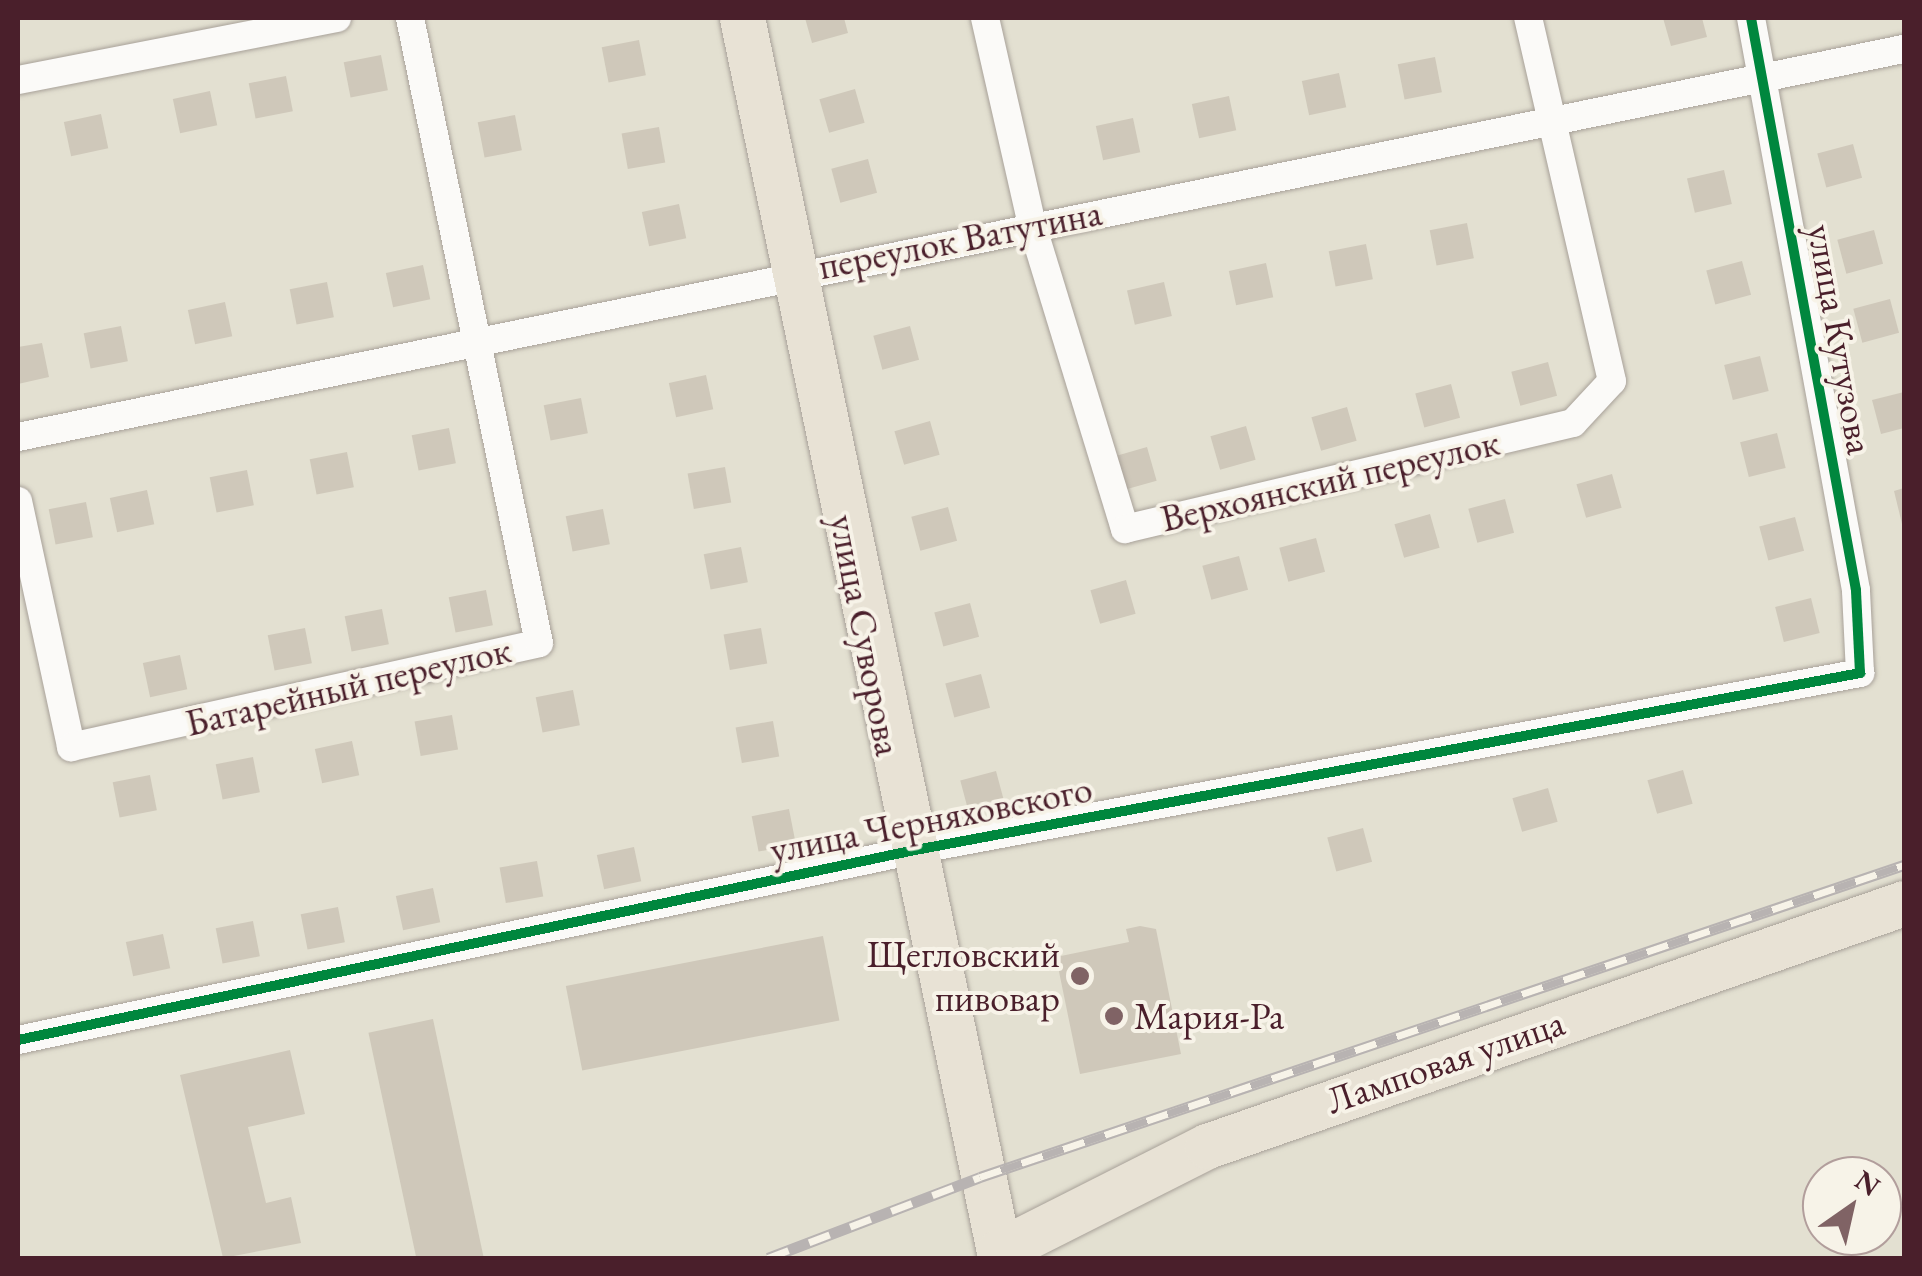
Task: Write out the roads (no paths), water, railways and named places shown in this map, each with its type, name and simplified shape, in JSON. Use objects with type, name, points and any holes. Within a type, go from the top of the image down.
[{"type":"main road","name":"улица Суворова","points":[[742,18],[910,851],[999,1251]]},
{"type":"main road","name":"Ламповая улица","points":[[999,1251],[1207,1146],[1904,903]]},
{"type":"street","points":[[18,80],[337,18]]},
{"type":"street","name":"Батарейный переулок","points":[[18,502],[72,747],[539,643],[410,18]]},
{"type":"street","name":"Верхоянский переулок","points":[[985,18],[1032,225],[1125,528],[1573,423],[1612,380],[1528,18]]},
{"type":"street","name":"улица Кутузова","points":[[1751,18],[1856,590],[1860,673]]},
{"type":"street","name":"переулок Ватутина","points":[[18,437],[479,344],[792,272],[1764,80],[1904,48]]},
{"type":"street","name":"улица Черняховского","points":[[18,1040],[910,851],[1860,673]]},
{"type":"railway","points":[[768,1258],[980,1177],[1904,865]]},
{"type":"place","name":"Щегловский пивовар","points":[[1080,976]]},
{"type":"place","name":"Мария-Ра","points":[[1114,1016]]}]
